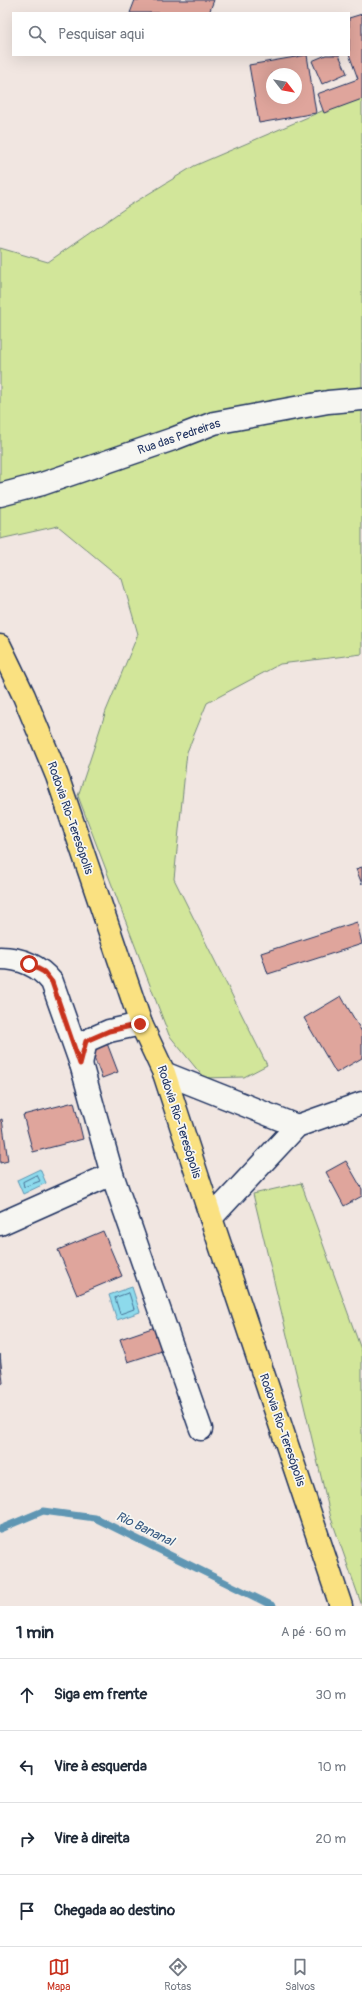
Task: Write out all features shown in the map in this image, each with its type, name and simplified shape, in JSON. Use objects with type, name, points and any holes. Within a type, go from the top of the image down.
[{"type":"highway","name":"Rodovia Rio-Teresópolis","points":[[0,646],[24,696],[57,776],[140,1024],[164,1073],[210,1218],[341,1606]]},
{"type":"street","name":"Rua das Pedreiras","points":[[0,496],[42,484],[173,439],[214,423],[328,402],[362,400]]},
{"type":"street","points":[[0,958],[29,964],[44,972],[52,982],[80,1064],[112,1174],[201,1428]]},
{"type":"street","points":[[80,1064],[86,1041],[109,1031],[140,1024]]},
{"type":"street","points":[[164,1073],[297,1126]]},
{"type":"street","points":[[210,1218],[297,1126],[362,1104]]},
{"type":"street","points":[[0,1224],[112,1174]]},
{"type":"green space","points":[[362,89],[362,654],[280,664],[207,703],[187,752],[174,879],[267,1065],[244,1077],[204,1078],[169,1035],[78,796],[106,711],[138,634],[122,579],[58,526],[0,539],[0,248],[48,262],[127,207],[194,166],[322,111]]},
{"type":"green space","points":[[301,1183],[362,1352],[362,1606],[331,1518],[253,1194]]},
{"type":"water","points":[[40,1169],[46,1183],[23,1194],[17,1180]]},
{"type":"water","points":[[132,1287],[140,1312],[117,1320],[109,1295]]},
{"type":"building","points":[[135,0],[214,0],[209,12],[130,12]]},
{"type":"building","points":[[362,14],[362,99],[324,113],[317,94],[358,79],[350,56],[350,18]]},
{"type":"building","points":[[307,56],[316,113],[259,123],[249,65]]},
{"type":"building","points":[[324,56],[339,56],[347,73],[322,84],[312,61]]},
{"type":"building","points":[[362,867],[362,884],[356,869]]},
{"type":"building","points":[[357,922],[362,944],[268,974],[261,953]]},
{"type":"building","points":[[341,996],[362,1032],[362,1058],[336,1073],[304,1018]]},
{"type":"building","points":[[105,1038],[118,1072],[102,1078],[89,1044]]},
{"type":"building","points":[[74,1102],[83,1139],[33,1152],[23,1115]]},
{"type":"building","points":[[2,1119],[8,1161],[0,1163],[0,1120]]},
{"type":"building","points":[[346,1161],[362,1189],[362,1196],[344,1206],[326,1172]]},
{"type":"building","points":[[103,1231],[122,1276],[77,1295],[58,1250]]},
{"type":"building","points":[[155,1327],[162,1351],[128,1362],[120,1339]]},
{"type":"building","points":[[0,1354],[3,1383],[0,1384]]},
{"type":"waterway","name":"Rio Bananal","points":[[0,1529],[43,1511],[95,1518],[273,1606]]},
{"type":"route","points":[[29,964],[44,972],[52,982],[80,1064],[86,1041],[109,1031],[140,1024]]}]
